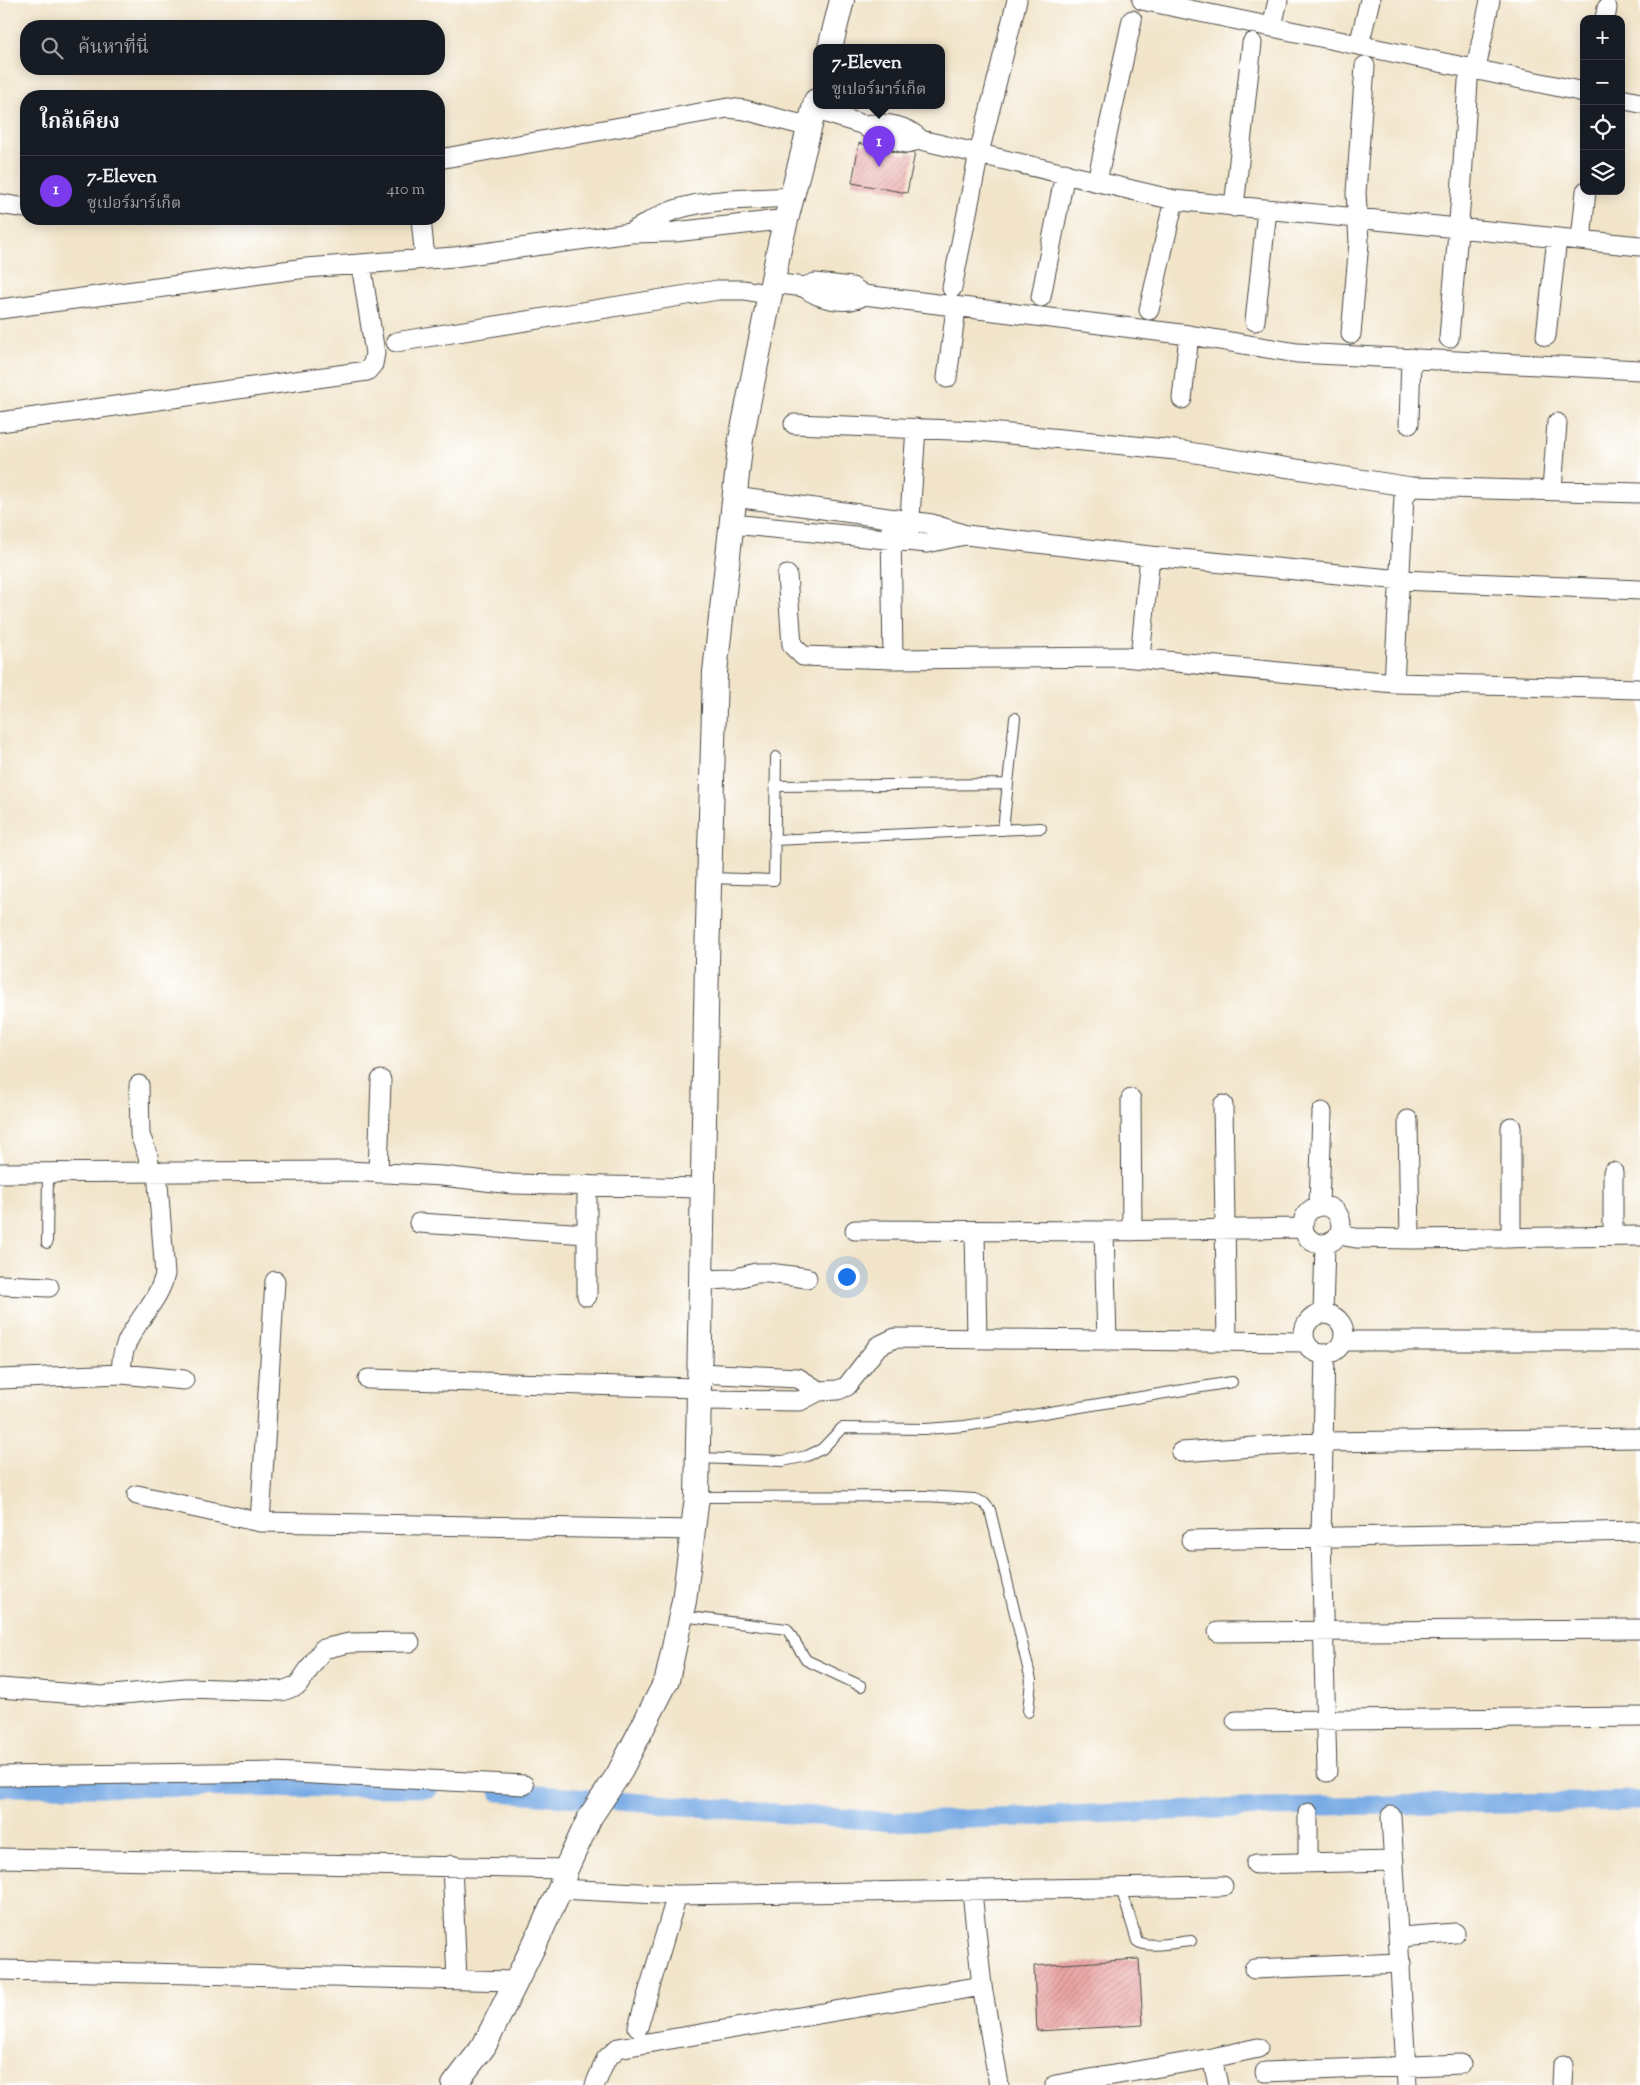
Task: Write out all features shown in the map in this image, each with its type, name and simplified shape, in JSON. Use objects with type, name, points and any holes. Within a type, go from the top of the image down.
[{"type":"street","points":[[831,44],[842,0]]},
{"type":"street","points":[[952,288],[979,154],[1016,0]]},
{"type":"street","points":[[1272,27],[1278,0]]},
{"type":"street","points":[[1359,45],[1370,0]]},
{"type":"street","points":[[1449,338],[1472,75],[1490,0]]},
{"type":"street","points":[[1153,1],[1359,45],[1472,75],[1580,91]]},
{"type":"street","points":[[1096,181],[1132,20]]},
{"type":"street","points":[[1234,207],[1252,43]]},
{"type":"street","points":[[1351,334],[1359,242],[1356,193],[1365,66]]},
{"type":"street","points":[[1625,100],[1640,103]]},
{"type":"street","points":[[445,158],[728,108],[813,112],[864,125],[880,122],[911,130],[921,140],[1174,200],[1640,246]]},
{"type":"street","points":[[454,2085],[484,2046],[517,1981],[590,1818],[618,1774],[667,1680],[682,1616],[697,1497],[702,1188],[715,672],[741,439],[790,208],[813,112]]},
{"type":"street","points":[[1041,297],[1065,173]]},
{"type":"street","points":[[1581,240],[1586,195]]},
{"type":"street","points":[[1149,310],[1174,200]]},
{"type":"street","points":[[630,233],[664,214],[689,206],[725,201],[790,208]]},
{"type":"street","points":[[0,204],[20,207]]},
{"type":"street","points":[[0,309],[79,300],[213,278],[426,259],[630,233],[675,232],[790,208]]},
{"type":"street","points":[[1255,321],[1267,210]]},
{"type":"street","points":[[422,225],[426,259]]},
{"type":"street","points":[[1546,336],[1557,238]]},
{"type":"street","points":[[0,422],[367,371],[373,364],[375,353],[361,264]]},
{"type":"street","points":[[396,342],[718,290],[804,287],[815,283],[852,287],[864,295],[956,308],[1189,335],[1298,353],[1640,370]]},
{"type":"street","points":[[947,378],[956,308]]},
{"type":"street","points":[[1182,399],[1189,335]]},
{"type":"street","points":[[1409,424],[1411,358]]},
{"type":"street","points":[[1552,490],[1557,423]]},
{"type":"street","points":[[794,424],[916,428],[1176,450],[1411,487],[1640,493]]},
{"type":"street","points":[[893,659],[900,520],[916,428]]},
{"type":"street","points":[[1394,683],[1402,580],[1404,497],[1411,487]]},
{"type":"street","points":[[735,497],[932,524],[966,535],[1150,556],[1402,580],[1640,590]]},
{"type":"street","points":[[795,530],[796,505]]},
{"type":"street","points":[[732,524],[927,543],[966,535]]},
{"type":"street","points":[[1140,658],[1150,556]]},
{"type":"street","points":[[787,575],[792,645],[803,656],[893,659],[1140,658],[1394,683],[1640,689]]},
{"type":"street","points":[[378,1173],[381,1080]]},
{"type":"street","points":[[122,1374],[121,1365],[125,1346],[145,1310],[162,1287],[165,1274],[154,1171],[140,1135],[139,1085]]},
{"type":"street","points":[[1130,1099],[1132,1231]]},
{"type":"street","points":[[1223,1105],[1227,1341]]},
{"type":"street","points":[[1320,1206],[1322,1112]]},
{"type":"street","points":[[1408,1120],[1410,1239]]},
{"type":"street","points":[[1510,1238],[1511,1127]]},
{"type":"street","points":[[0,1173],[154,1171],[378,1173],[442,1176],[512,1184],[702,1188]]},
{"type":"street","points":[[1613,1172],[1613,1236]]},
{"type":"street","points":[[587,1296],[588,1185]]},
{"type":"street","points":[[1323,1314],[1332,1240],[1341,1228],[1339,1216],[1331,1208],[1314,1207],[1304,1216],[1303,1228],[1308,1239],[1319,1244],[1332,1240],[1356,1238],[1640,1236]]},
{"type":"street","points":[[419,1223],[587,1234]]},
{"type":"street","points":[[855,1230],[1132,1231],[1303,1228]]},
{"type":"street","points":[[975,1231],[977,1339]]},
{"type":"street","points":[[1104,1231],[1107,1341]]},
{"type":"street","points":[[701,1280],[733,1279],[756,1273],[807,1278]]},
{"type":"street","points":[[260,1522],[275,1281]]},
{"type":"street","points":[[0,1285],[49,1287]]},
{"type":"street","points":[[1323,1314],[1331,1316],[1342,1326],[1342,1341],[1332,1352],[1325,1354],[1317,1353],[1306,1342],[1305,1327],[1316,1316],[1323,1314]]},
{"type":"street","points":[[368,1379],[699,1387],[800,1401],[819,1391],[838,1390],[847,1386],[878,1346],[886,1341],[907,1337],[1306,1342]]},
{"type":"street","points":[[1342,1341],[1640,1341]]},
{"type":"street","points":[[1325,1354],[1325,1442],[1321,1537],[1327,1772]]},
{"type":"street","points":[[0,1379],[122,1374],[184,1380]]},
{"type":"street","points":[[699,1387],[798,1378],[819,1391]]},
{"type":"street","points":[[1181,1452],[1325,1442],[1640,1438]]},
{"type":"street","points":[[137,1495],[260,1522],[693,1530]]},
{"type":"street","points":[[1191,1540],[1640,1531]]},
{"type":"street","points":[[1218,1632],[1640,1629]]},
{"type":"street","points":[[0,1688],[102,1696],[186,1688],[282,1691],[298,1685],[322,1649],[349,1643],[410,1642]]},
{"type":"street","points":[[1236,1721],[1640,1717]]},
{"type":"street","points":[[0,1776],[274,1772],[524,1784]]},
{"type":"street","points":[[1308,1813],[1308,1863]]},
{"type":"street","points":[[1391,1816],[1400,1937],[1407,2076]]},
{"type":"street","points":[[0,1858],[452,1865],[677,1895],[972,1892],[1223,1886]]},
{"type":"street","points":[[1256,1864],[1394,1861]]},
{"type":"street","points":[[452,1865],[457,1980]]},
{"type":"street","points":[[972,1892],[982,1986],[999,2085]]},
{"type":"street","points":[[638,2027],[677,1895]]},
{"type":"street","points":[[1400,1937],[1455,1933]]},
{"type":"street","points":[[1254,1969],[1401,1963]]},
{"type":"street","points":[[0,1970],[517,1981]]},
{"type":"street","points":[[596,2085],[606,2060],[618,2048],[982,1986]]},
{"type":"street","points":[[1055,2085],[1212,2058],[1258,2048]]},
{"type":"street","points":[[1212,2058],[1218,2085]]},
{"type":"street","points":[[1265,2072],[1407,2076],[1461,2064]]},
{"type":"street","points":[[1562,2085],[1563,2065]]},
{"type":"lane","points":[[1003,830],[1015,718]]},
{"type":"lane","points":[[709,878],[774,880],[776,757]]},
{"type":"lane","points":[[775,786],[1008,784]]},
{"type":"lane","points":[[774,840],[1041,828]]},
{"type":"lane","points":[[47,1243],[48,1172]]},
{"type":"lane","points":[[697,1458],[783,1461],[817,1453],[842,1428],[926,1429],[964,1426],[1232,1382]]},
{"type":"lane","points":[[697,1497],[926,1496],[966,1498],[984,1503],[990,1510],[1031,1680],[1028,1712]]},
{"type":"lane","points":[[682,1616],[787,1629],[791,1632],[799,1651],[806,1660],[861,1686]]},
{"type":"lane","points":[[1121,1888],[1137,1941],[1140,1944],[1147,1946],[1191,1941]]},
{"type":"building","points":[[859,143],[903,154],[915,153],[907,193],[852,183]]},
{"type":"building","points":[[1139,1959],[1143,2025],[1037,2031],[1034,1966]]},
{"type":"waterway","points":[[0,1787],[429,1788]]},
{"type":"waterway","points":[[499,1792],[894,1822],[1265,1807],[1640,1801]]},
{"type":"place","name":"7-Eleven","points":[[879,167]]}]
